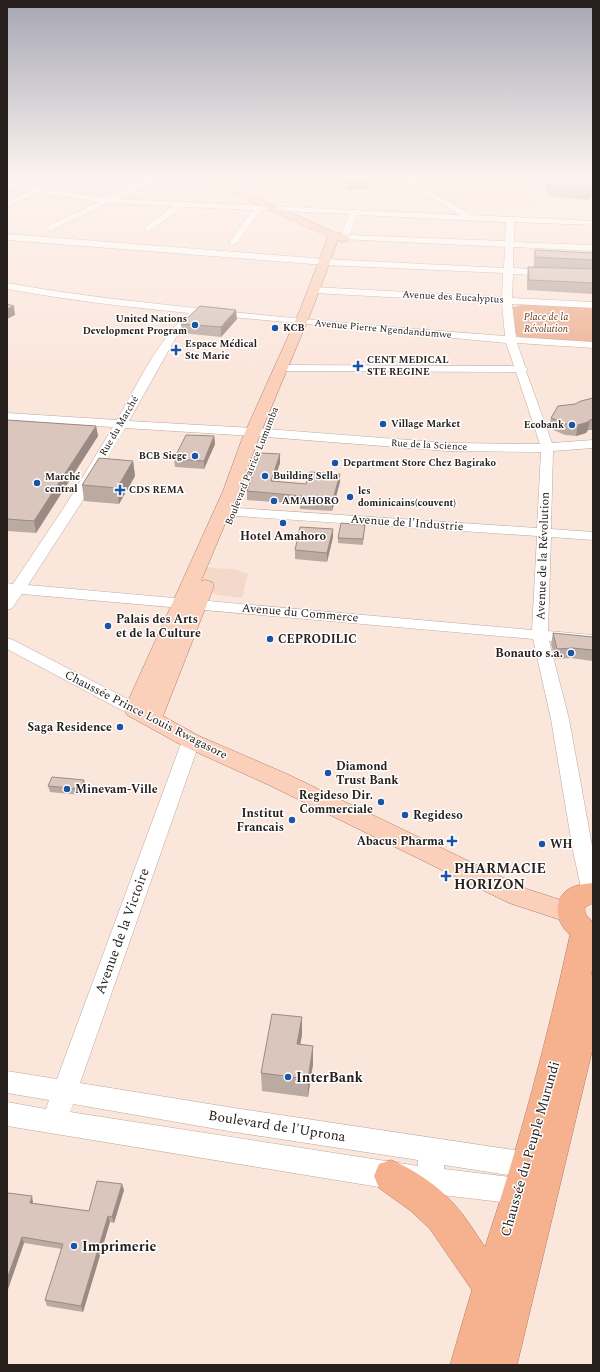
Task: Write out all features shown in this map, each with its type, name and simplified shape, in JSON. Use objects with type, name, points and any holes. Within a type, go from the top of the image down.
[{"type":"highway","name":"Chaussée du Peuple Murundi","points":[[498,1365],[573,990],[583,926],[571,904],[576,898],[584,894],[593,893]]},
{"type":"highway","name":"Chaussée du Peuple Murundi","points":[[469,1365],[491,1286],[535,1179],[593,986]]},
{"type":"highway","points":[[391,1176],[423,1198],[442,1217],[491,1286]]},
{"type":"main road","name":"Boulevard Patrice Lumumba","points":[[143,714],[191,603],[259,433],[287,368],[318,291],[335,242]]},
{"type":"main road","name":"Chaussée Prince Louis Rwagasore","points":[[143,714],[191,740],[279,780],[583,926]]},
{"type":"street","points":[[72,242],[329,262],[593,275]]},
{"type":"street","points":[[474,242],[593,248]]},
{"type":"street","name":"Avenue de la Révolution","points":[[508,244],[506,300],[511,341],[522,369],[547,448],[540,635],[588,852],[593,893]]},
{"type":"street","name":"Avenue Pierre Ngendandumwe","points":[[7,286],[102,301],[197,312],[511,341],[593,345]]},
{"type":"street","name":"Avenue des Eucalyptus","points":[[318,291],[593,305]]},
{"type":"street","name":"Rue du Marché","points":[[7,605],[13,588],[74,503],[170,338],[180,326],[197,312]]},
{"type":"street","points":[[287,368],[522,369]]},
{"type":"street","name":"Rue de la Science","points":[[7,417],[448,447],[529,449],[593,444]]},
{"type":"street","name":"Avenue de l'Industrie","points":[[228,511],[593,536]]},
{"type":"street","name":"Avenue du Commerce","points":[[13,588],[593,640]]},
{"type":"street","name":"Chaussée Prince Louis Rwagasore","points":[[7,643],[143,714]]},
{"type":"street","name":"Avenue de la Victoire","points":[[54,1122],[191,740]]},
{"type":"street","name":"Boulevard de l'Uprona","points":[[7,1082],[234,1120],[432,1150],[535,1179]]},
{"type":"street","points":[[7,1114],[391,1176],[430,1180],[535,1179]]},
{"type":"street","points":[[430,1180],[432,1150]]},
{"type":"shaded area","points":[[205,567],[237,570],[248,574],[242,598],[218,595],[202,588]]},
{"type":"green space","name":"Place de la Révolution","points":[[525,304],[593,307],[593,342],[521,338],[513,333],[513,307]]},
{"type":"building","points":[[535,250],[593,253],[593,260],[535,257]]},
{"type":"building","points":[[528,267],[593,269],[593,283],[529,280]]},
{"type":"building","points":[[7,304],[14,306],[7,309]]},
{"type":"building","points":[[200,306],[236,310],[221,327],[181,324]]},
{"type":"building","points":[[593,398],[593,419],[588,422],[578,425],[566,424],[551,418],[558,406],[575,404]]},
{"type":"building","name":"Marché central","points":[[7,420],[96,426],[34,521],[7,519]]},
{"type":"building","points":[[186,435],[214,436],[204,461],[174,459]]},
{"type":"building","points":[[260,453],[280,454],[271,481],[306,484],[310,472],[340,474],[332,503],[300,500],[302,496],[247,491]]},
{"type":"building","points":[[99,458],[133,461],[117,488],[82,485]]},
{"type":"building","points":[[341,523],[365,525],[363,539],[338,538]]},
{"type":"building","points":[[300,527],[333,529],[327,553],[295,550]]},
{"type":"building","points":[[553,633],[593,637],[593,650],[572,648],[557,649]]},
{"type":"building","points":[[52,777],[84,780],[80,789],[48,786]]},
{"type":"building","points":[[272,1014],[302,1017],[297,1044],[313,1046],[308,1079],[261,1073]]},
{"type":"building","name":"Imprimerie","points":[[97,1181],[122,1184],[112,1217],[108,1216],[81,1306],[45,1300],[63,1244],[22,1237],[7,1279],[8,1193],[32,1196],[30,1203],[89,1211]]},
{"type":"place","name":"United Nations Development Program","points":[[195,325]]},
{"type":"place","name":"KCB","points":[[275,328]]},
{"type":"place","name":"Espace Médical Ste Marie","points":[[176,350]]},
{"type":"place","name":"CENT MEDICAL STE REGINE","points":[[358,366]]},
{"type":"place","name":"Village Market","points":[[383,424]]},
{"type":"place","name":"Ecobank","points":[[572,425]]},
{"type":"place","name":"BCB Siege","points":[[195,456]]},
{"type":"place","name":"Department Store Chez Bagirako","points":[[335,463]]},
{"type":"place","name":"Building Sella","points":[[265,476]]},
{"type":"place","name":"Marché central","points":[[37,483]]},
{"type":"place","name":"CDS REMA","points":[[120,490]]},
{"type":"place","name":"les dominicains(couvent)","points":[[350,497]]},
{"type":"place","name":"AMAHORO","points":[[274,501]]},
{"type":"place","name":"Hotel Amahoro","points":[[283,523]]},
{"type":"place","name":"Palais des Arts et de la Culture","points":[[108,626]]},
{"type":"place","name":"CEPRODILIC","points":[[270,639]]},
{"type":"place","name":"Bonauto s.a.","points":[[571,653]]},
{"type":"place","name":"Saga Residence","points":[[120,727]]},
{"type":"place","name":"Diamond Trust Bank","points":[[328,773]]},
{"type":"place","name":"Minevam-Ville","points":[[67,789]]},
{"type":"place","name":"Regideso Dir. Commerciale","points":[[381,802]]},
{"type":"place","name":"Regideso","points":[[405,815]]},
{"type":"place","name":"Institut Francais","points":[[292,820]]},
{"type":"place","name":"Abacus Pharma","points":[[452,841]]},
{"type":"place","name":"WH","points":[[542,844]]},
{"type":"place","name":"PHARMACIE HORIZON","points":[[446,876]]},
{"type":"place","name":"InterBank","points":[[288,1077]]},
{"type":"place","name":"Imprimerie","points":[[74,1246]]}]
